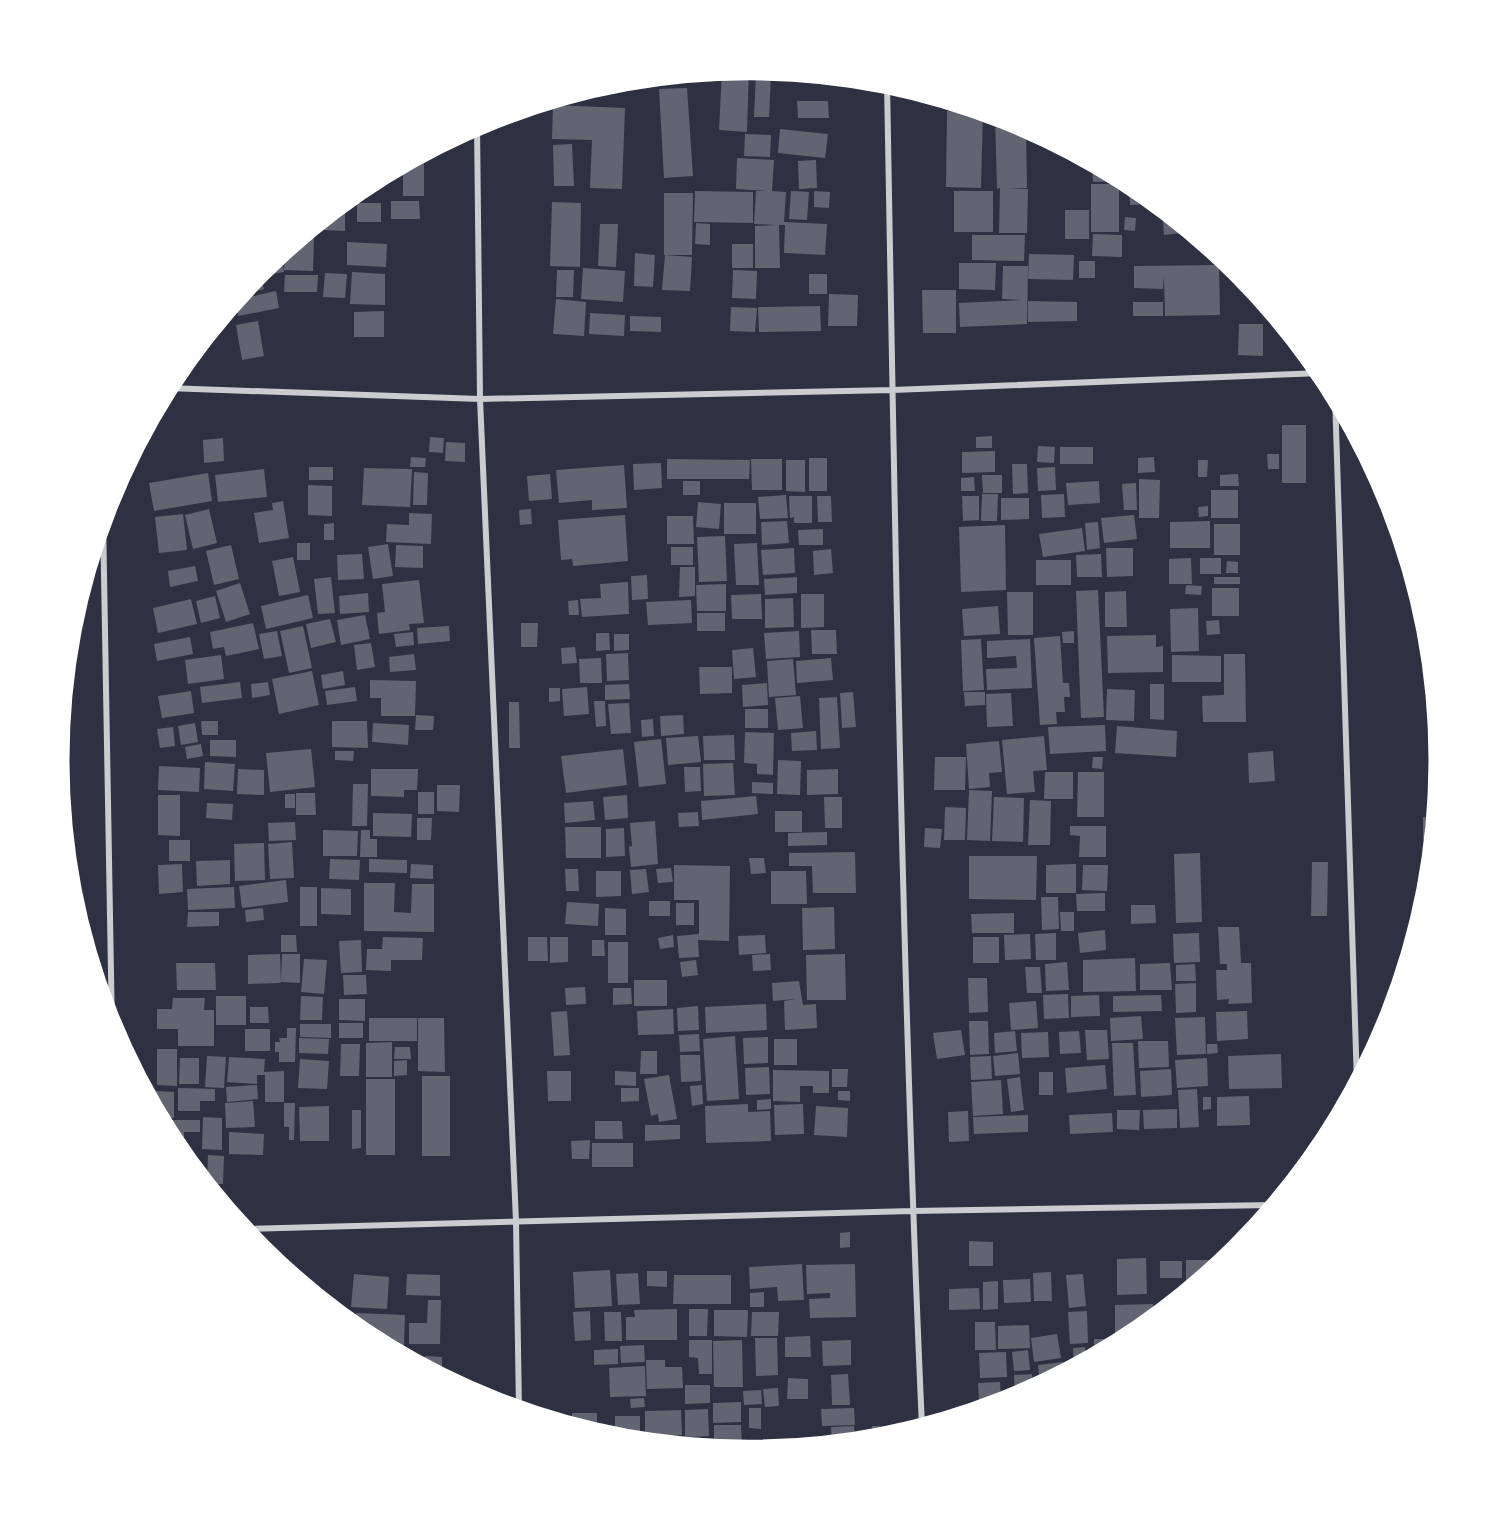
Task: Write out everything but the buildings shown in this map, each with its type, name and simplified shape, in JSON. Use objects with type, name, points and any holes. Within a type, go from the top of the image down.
[{"type":"street","points":[[887,93],[912,1211],[922,1419]]},
{"type":"street","points":[[477,135],[480,399],[516,1221],[519,1401]]},
{"type":"street","points":[[178,388],[480,399],[893,390],[1311,373]]},
{"type":"street","points":[[1336,413],[1356,1068]]},
{"type":"street","points":[[103,543],[111,1000]]},
{"type":"street","points":[[254,1228],[912,1211],[1264,1205]]}]
